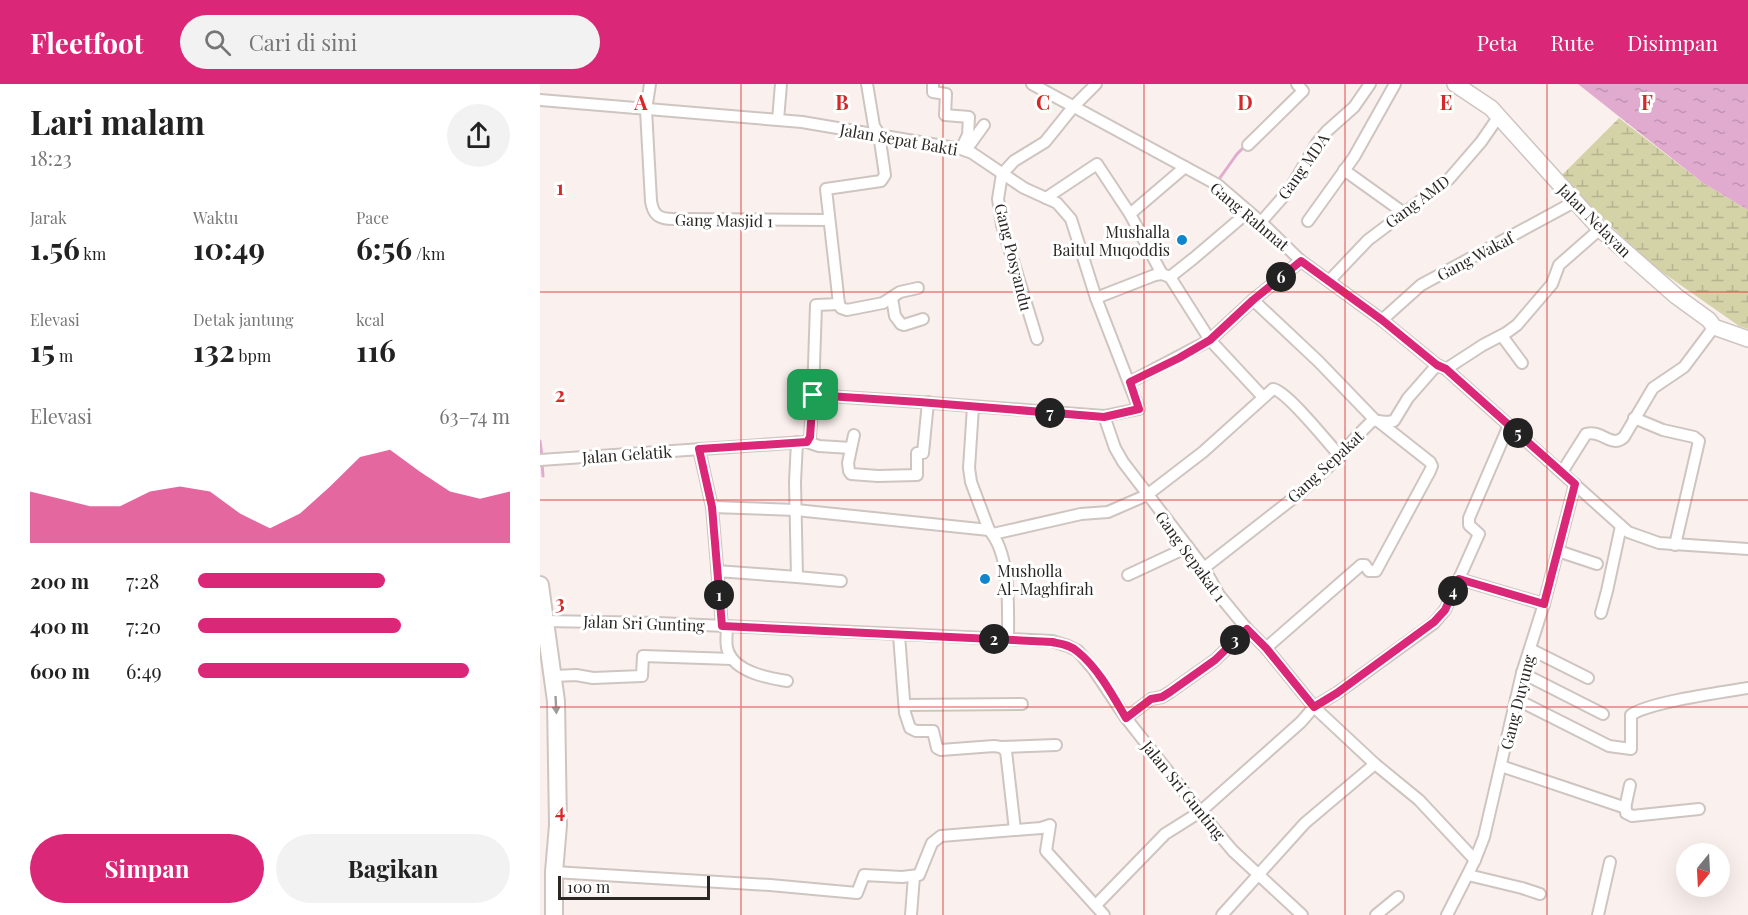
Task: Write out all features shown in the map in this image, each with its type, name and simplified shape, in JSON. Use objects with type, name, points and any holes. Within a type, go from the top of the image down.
[{"type":"main road","name":"Jalan Nelayan","points":[[1455,84],[1483,101],[1499,116],[1600,229],[1676,296],[1709,320],[1714,327],[1748,339]]},
{"type":"main road","points":[[540,585],[556,701],[558,813],[554,915]]},
{"type":"street","points":[[646,110],[650,84]]},
{"type":"street","points":[[778,120],[781,84]]},
{"type":"street","points":[[867,84],[874,126],[879,134],[885,178],[880,181],[826,189],[838,304],[847,310],[883,303],[900,292],[918,288]]},
{"type":"street","points":[[933,84],[933,92],[946,94],[945,115],[969,117],[968,135],[963,149]]},
{"type":"street","name":"Gang Rahmat","points":[[1032,84],[1218,185],[1301,261],[1442,367],[1628,532],[1645,539],[1675,544],[1748,549]]},
{"type":"street","points":[[1002,174],[1014,161],[1045,142],[1074,106],[1096,84]]},
{"type":"street","points":[[1248,145],[1303,91],[1297,84]]},
{"type":"street","name":"Gang MDA","points":[[1261,222],[1290,189],[1317,143],[1354,107],[1370,84]]},
{"type":"street","points":[[1308,220],[1354,157],[1395,84]]},
{"type":"street","name":"Jalan Sepat Bakti","points":[[540,100],[778,120],[879,134],[963,149],[1024,188],[1057,203],[1071,219],[1096,298],[1139,409],[1104,417]]},
{"type":"street","name":"Gang Masjid 1","points":[[646,110],[652,208],[658,217],[828,220]]},
{"type":"street","name":"Gang AMD","points":[[1329,281],[1368,240],[1449,180],[1499,116]]},
{"type":"street","points":[[963,149],[984,125]]},
{"type":"street","points":[[1046,198],[1097,164],[1130,214],[1166,276],[1210,340],[1263,397]]},
{"type":"street","points":[[1130,214],[1185,167]]},
{"type":"street","points":[[1344,170],[1404,213]]},
{"type":"street","name":"Gang Posyandu","points":[[1002,174],[998,199],[1002,225],[1037,339]]},
{"type":"street","name":"Gang Wakaf","points":[[1382,320],[1421,285],[1574,202]]},
{"type":"street","points":[[1096,298],[1155,275],[1166,276],[1194,258],[1248,212]]},
{"type":"street","name":"Gang Sepakat","points":[[1204,568],[1300,493],[1376,420],[1394,421],[1408,398],[1442,367],[1502,336],[1517,325],[1552,284],[1559,265],[1600,229]]},
{"type":"street","points":[[1130,382],[1210,340],[1253,300],[1301,261]]},
{"type":"street","points":[[892,298],[895,316],[901,324],[923,319]]},
{"type":"street","points":[[1253,300],[1376,420],[1430,462],[1432,466],[1376,571],[1369,571],[1365,565],[1361,565],[1266,648]]},
{"type":"street","points":[[797,577],[796,510],[802,442],[810,437],[816,305],[838,304]]},
{"type":"street","points":[[1562,472],[1586,434],[1598,434],[1619,442],[1653,388],[1684,367],[1714,327]]},
{"type":"street","points":[[1502,336],[1522,363]]},
{"type":"street","points":[[712,507],[796,510],[991,532],[1081,514],[1108,512],[1147,495],[1203,452],[1273,389],[1278,390],[1290,400],[1340,456]]},
{"type":"street","points":[[813,395],[1104,417]]},
{"type":"street","points":[[854,435],[848,463],[851,474],[917,475],[917,453],[924,453],[928,402]]},
{"type":"street","points":[[973,407],[969,468],[1008,582],[1008,639]]},
{"type":"street","name":"Gang Sepakat 1","points":[[1104,417],[1115,448],[1147,495],[1204,568],[1219,595],[1247,629],[1266,648],[1314,707],[1432,813],[1475,860]]},
{"type":"street","points":[[1634,418],[1663,430],[1694,437],[1699,441],[1675,544]]},
{"type":"street","points":[[1096,905],[1165,834],[1200,812],[1301,722],[1314,707],[1337,693],[1434,622],[1445,610],[1479,534],[1469,525],[1469,518],[1509,425]]},
{"type":"street","name":"Jalan Gelatik","points":[[543,460],[802,442],[819,446],[851,448]]},
{"type":"street","points":[[699,449],[712,507],[726,647],[732,659],[750,672],[787,681]]},
{"type":"street","name":"Gang Duyung","points":[[1447,915],[1468,875],[1484,837],[1522,673],[1544,604],[1575,484]]},
{"type":"street","points":[[1600,613],[1613,568],[1621,526]]},
{"type":"street","points":[[1128,575],[1188,547]]},
{"type":"street","points":[[1558,551],[1597,564]]},
{"type":"street","points":[[717,571],[841,581]]},
{"type":"street","points":[[1459,579],[1544,604]]},
{"type":"street","name":"Jalan Sri Gunting","points":[[544,621],[724,626],[1008,639],[1052,642],[1068,646],[1078,651],[1094,670],[1126,718],[1233,851],[1302,915]]},
{"type":"street","points":[[1126,718],[1151,699],[1162,697],[1215,660],[1247,629]]},
{"type":"street","points":[[898,635],[904,705],[910,728],[916,731],[933,731],[939,750],[1056,745]]},
{"type":"street","points":[[1530,649],[1588,678]]},
{"type":"street","points":[[554,676],[576,675],[593,678],[642,676],[643,656],[732,659]]},
{"type":"street","points":[[1522,673],[1603,714]]},
{"type":"street","points":[[1516,699],[1609,746],[1631,749],[1631,715],[1638,711],[1748,688]]},
{"type":"street","points":[[904,705],[1022,704]]},
{"type":"street","points":[[1001,747],[1006,751],[1015,830]]},
{"type":"street","points":[[1222,915],[1305,823],[1376,764]]},
{"type":"street","points":[[1501,766],[1625,808]]},
{"type":"street","points":[[1630,785],[1625,808],[1626,813],[1632,816],[1699,809]]},
{"type":"street","points":[[554,872],[770,885],[857,893],[864,875],[919,875],[932,843],[941,836],[1041,828],[1050,825],[1046,851],[1104,915]]},
{"type":"street","points":[[1598,915],[1610,862]]},
{"type":"street","points":[[1468,875],[1540,894]]},
{"type":"street","points":[[911,915],[914,876]]},
{"type":"street","points":[[1376,915],[1398,897]]},
{"type":"green space","points":[[1619,118],[1703,183],[1748,210],[1748,329],[1739,326],[1652,265],[1560,177]]},
{"type":"water","points":[[1578,84],[1748,84],[1748,210],[1703,183]]},
{"type":"waterway","points":[[1217,182],[1246,145]]},
{"type":"waterway","points":[[540,441],[542,457]]},
{"type":"waterway","points":[[542,463],[543,476]]},
{"type":"place","name":"Mushalla Baitul Muqoddis","points":[[1182,240]]},
{"type":"place","name":"Musholla Al-Maghfirah","points":[[985,579]]},
{"type":"route","points":[[1301,261],[1382,320],[1437,365],[1446,369],[1575,484],[1544,604],[1459,579],[1445,610],[1434,622],[1337,693],[1314,707],[1266,648],[1247,629],[1215,660],[1162,697],[1151,699],[1126,718],[1112,695],[1078,651],[1052,642],[722,626],[712,507],[699,449],[807,442],[810,437],[813,395],[1104,417],[1130,412],[1139,409],[1130,382],[1210,340],[1253,300],[1301,261]]}]
